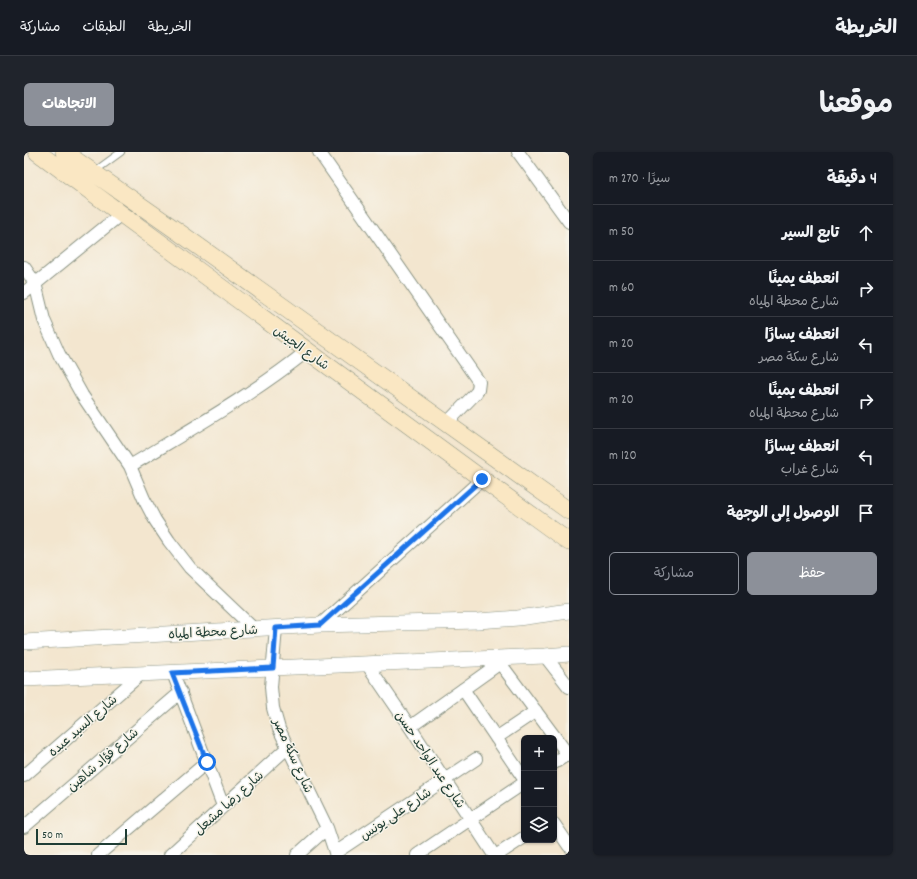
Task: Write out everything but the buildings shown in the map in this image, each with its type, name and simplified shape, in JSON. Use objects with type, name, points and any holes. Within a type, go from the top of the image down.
[{"type":"main road","name":"شارع الجيش","points":[[37,152],[569,542]]},
{"type":"main road","name":"شارع الجيش","points":[[64,152],[321,333],[569,511]]},
{"type":"main road","points":[[169,249],[180,233]]},
{"type":"main road","points":[[307,351],[321,333]]},
{"type":"main road","points":[[520,506],[535,487]]},
{"type":"street","points":[[319,152],[479,382],[476,393],[447,423]]},
{"type":"street","points":[[518,152],[569,222]]},
{"type":"street","points":[[24,293],[121,214]]},
{"type":"street","points":[[24,266],[35,283],[44,320],[59,354],[82,395],[130,466],[155,520],[190,568],[254,629]]},
{"type":"street","points":[[130,466],[245,397],[307,351]]},
{"type":"street","points":[[320,625],[482,479]]},
{"type":"street","name":"شارع محطة المياه","points":[[24,642],[320,625],[478,621],[518,618],[569,611]]},
{"type":"street","name":"شارع سكة مصر","points":[[276,628],[271,687],[273,708],[279,729],[287,748],[327,828],[335,854]]},
{"type":"street","points":[[24,679],[367,664],[499,660],[569,654]]},
{"type":"street","points":[[545,656],[569,687]]},
{"type":"street","points":[[410,727],[463,689],[499,660]]},
{"type":"street","points":[[499,660],[568,755],[557,761]]},
{"type":"street","name":"شارع عبد الواحد حسن","points":[[367,664],[494,855]]},
{"type":"street","points":[[172,673],[181,692],[223,806]]},
{"type":"street","name":"شارع السيد عبده","points":[[24,776],[141,674]]},
{"type":"street","points":[[463,689],[521,775]]},
{"type":"street","name":"شارع فؤاد شاهين","points":[[24,827],[181,692]]},
{"type":"street","points":[[496,738],[536,710]]},
{"type":"street","name":"شارع رضا مشعل","points":[[170,855],[287,748]]},
{"type":"street","name":"شارع على يونس","points":[[335,854],[476,759]]},
{"type":"street","points":[[98,855],[207,762]]},
{"type":"street","points":[[417,855],[521,785]]},
{"type":"street","points":[[297,855],[327,828]]},
{"type":"street","points":[[557,828],[569,846]]},
{"type":"street","points":[[497,855],[521,839]]},
{"type":"lane","points":[[94,172],[121,152]]},
{"type":"route","points":[[207,762],[181,692],[172,673],[273,668],[276,628],[320,625],[482,479]]}]
